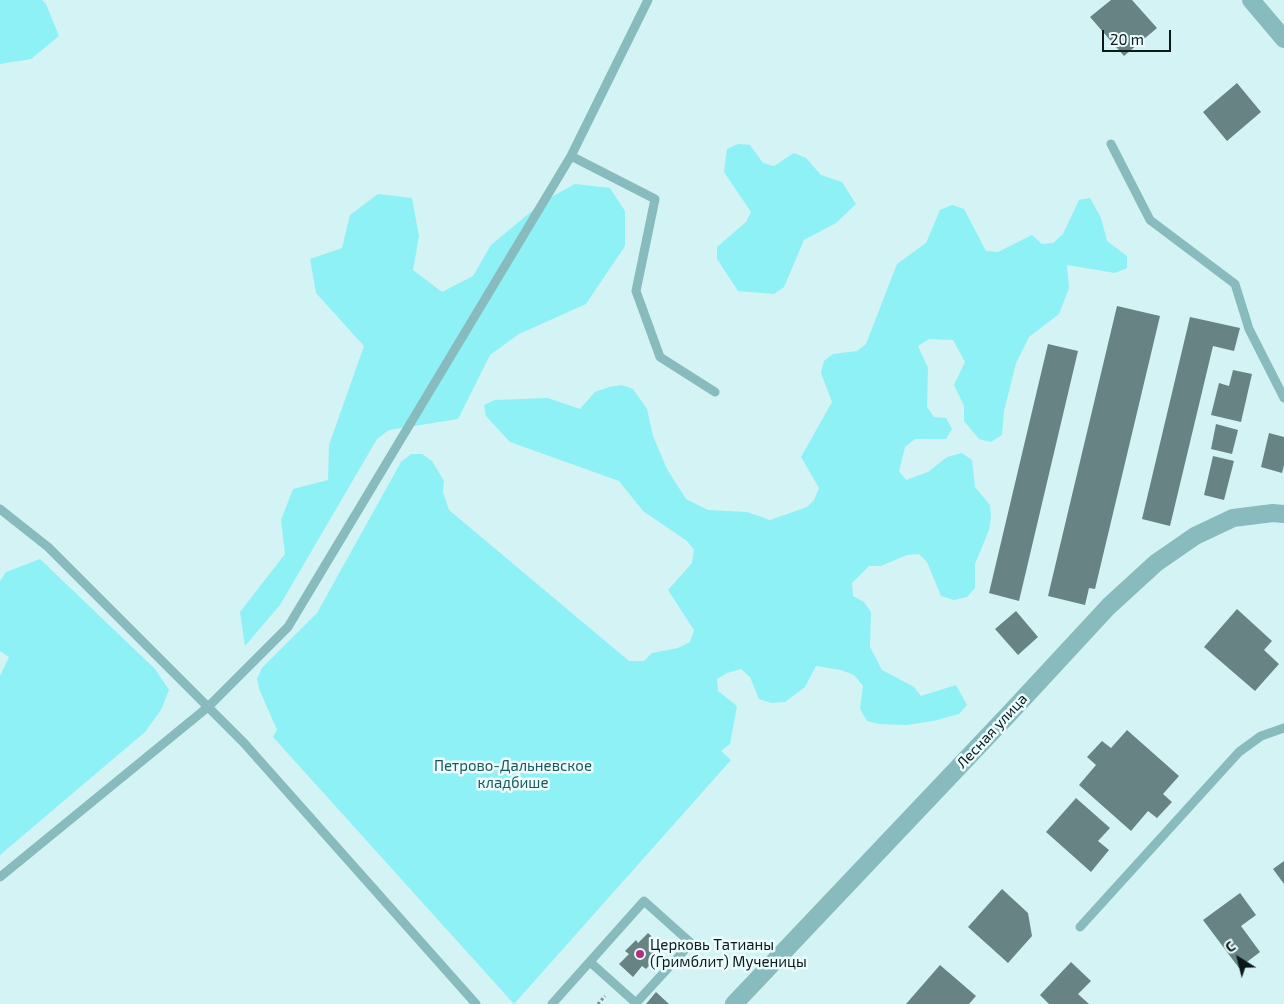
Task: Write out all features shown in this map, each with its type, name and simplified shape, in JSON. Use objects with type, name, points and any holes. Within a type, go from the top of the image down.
[{"type":"street","points":[[1251,0],[1284,39]]},
{"type":"street","name":"Лесная улица","points":[[734,1004],[1109,606],[1156,563],[1195,536],[1233,518],[1273,513],[1284,514]]},
{"type":"lane","points":[[0,877],[208,707],[288,627],[571,156],[648,0]]},
{"type":"lane","points":[[1112,144],[1150,220],[1235,284],[1249,329],[1284,398]]},
{"type":"lane","points":[[571,156],[655,199],[636,291],[660,357],[715,392]]},
{"type":"lane","points":[[0,509],[48,547],[244,743],[476,1004]]},
{"type":"lane","points":[[1080,927],[1239,752],[1261,736],[1284,728]]},
{"type":"lane","points":[[552,1004],[644,901],[691,943],[636,1003],[590,962]]},
{"type":"green space","points":[[0,0],[42,0],[46,4],[59,36],[31,59],[0,64]]},
{"type":"green space","points":[[738,144],[750,145],[763,163],[774,166],[794,153],[806,158],[821,175],[842,182],[856,204],[836,223],[804,240],[784,287],[774,294],[738,291],[717,259],[717,247],[746,222],[751,212],[724,172],[727,149]]},
{"type":"green space","points":[[575,184],[610,188],[625,211],[625,246],[586,304],[519,334],[490,355],[458,419],[389,430],[377,439],[280,605],[245,646],[240,612],[285,554],[281,520],[293,489],[328,480],[329,445],[364,346],[316,293],[310,259],[342,248],[350,215],[378,194],[412,198],[419,236],[413,270],[442,292],[473,276],[491,245],[544,201]]},
{"type":"green space","name":"Петрово-Дальневское кладбише","points":[[1090,198],[1101,218],[1107,241],[1127,256],[1127,268],[1115,273],[1067,265],[1069,288],[1059,314],[1029,337],[1016,363],[1004,411],[1002,435],[991,442],[979,439],[964,421],[964,406],[954,385],[965,362],[953,340],[929,339],[918,346],[928,368],[927,407],[934,417],[946,418],[952,429],[946,439],[915,439],[905,447],[899,471],[906,480],[928,472],[947,457],[962,453],[972,460],[975,487],[990,505],[991,517],[989,530],[975,564],[975,588],[967,597],[954,600],[941,596],[927,562],[919,554],[907,555],[881,566],[869,566],[852,583],[853,596],[864,602],[871,612],[870,647],[882,670],[914,687],[921,696],[956,685],[967,705],[959,714],[933,721],[906,725],[879,724],[867,721],[860,709],[863,686],[854,675],[841,670],[816,666],[805,687],[785,702],[771,703],[759,699],[750,677],[741,669],[727,673],[717,679],[718,691],[737,706],[730,744],[721,751],[731,760],[514,1004],[273,737],[277,730],[260,691],[257,679],[262,668],[317,613],[401,462],[411,454],[422,454],[432,461],[444,481],[443,492],[449,510],[629,661],[644,661],[652,653],[678,648],[690,642],[694,630],[668,590],[692,563],[694,550],[687,541],[643,511],[619,481],[510,442],[486,416],[484,405],[495,400],[548,398],[580,409],[595,392],[622,385],[633,389],[647,409],[653,436],[667,469],[686,499],[708,510],[747,512],[770,520],[807,507],[814,500],[819,488],[801,457],[832,402],[821,373],[824,361],[833,354],[857,351],[866,344],[897,264],[926,243],[940,210],[952,205],[964,209],[986,251],[998,252],[1032,235],[1042,244],[1053,243],[1063,234],[1079,200]]},
{"type":"green space","points":[[40,559],[155,669],[169,690],[161,710],[145,732],[0,855],[0,676],[9,657],[0,651],[0,581],[6,572]]},
{"type":"building","points":[[1111,0],[1132,0],[1157,28],[1124,56],[1090,17]]},
{"type":"building","points":[[1237,83],[1261,112],[1227,141],[1203,112]]},
{"type":"building","points":[[1117,306],[1160,316],[1095,589],[1089,588],[1085,605],[1048,596]]},
{"type":"building","points":[[1190,317],[1240,328],[1234,351],[1213,346],[1170,526],[1142,519]]},
{"type":"building","points":[[1048,344],[1078,351],[1019,601],[989,593]]},
{"type":"building","points":[[1233,370],[1252,374],[1241,422],[1211,415],[1219,383],[1229,386]]},
{"type":"building","points":[[1216,424],[1238,430],[1232,454],[1211,449]]},
{"type":"building","points":[[1269,433],[1284,437],[1284,465],[1282,473],[1261,467]]},
{"type":"building","points":[[1213,456],[1234,461],[1224,500],[1204,495]]},
{"type":"building","points":[[1237,609],[1272,641],[1264,650],[1279,664],[1255,691],[1204,647]]},
{"type":"building","points":[[1016,611],[1038,637],[1018,655],[995,629]]},
{"type":"building","points":[[1127,730],[1179,776],[1163,794],[1172,802],[1157,818],[1148,811],[1131,831],[1079,785],[1096,765],[1087,757],[1102,741],[1111,748]]},
{"type":"building","points":[[1076,798],[1110,828],[1098,841],[1109,850],[1091,872],[1046,832]]},
{"type":"building","points":[[1284,861],[1284,884],[1273,869]]},
{"type":"building","points":[[1002,889],[1028,913],[1032,936],[1008,963],[968,927]]},
{"type":"building","points":[[1240,893],[1256,915],[1241,926],[1260,952],[1239,968],[1203,920]]},
{"type":"building","name":"Церковь Татианы (Гримблит) Мученицы","points":[[648,933],[661,945],[652,955],[656,958],[646,969],[642,966],[633,977],[619,964],[629,954],[625,951],[636,940],[638,943]]},
{"type":"building","points":[[1071,962],[1091,981],[1078,994],[1089,1004],[1049,1004],[1040,995]]},
{"type":"building","points":[[940,965],[976,996],[969,1004],[906,1004]]},
{"type":"building","points":[[656,992],[669,1004],[646,1004]]},
{"type":"place","name":"Церковь Татианы (Гримблит) Мученицы","points":[[640,954]]}]
